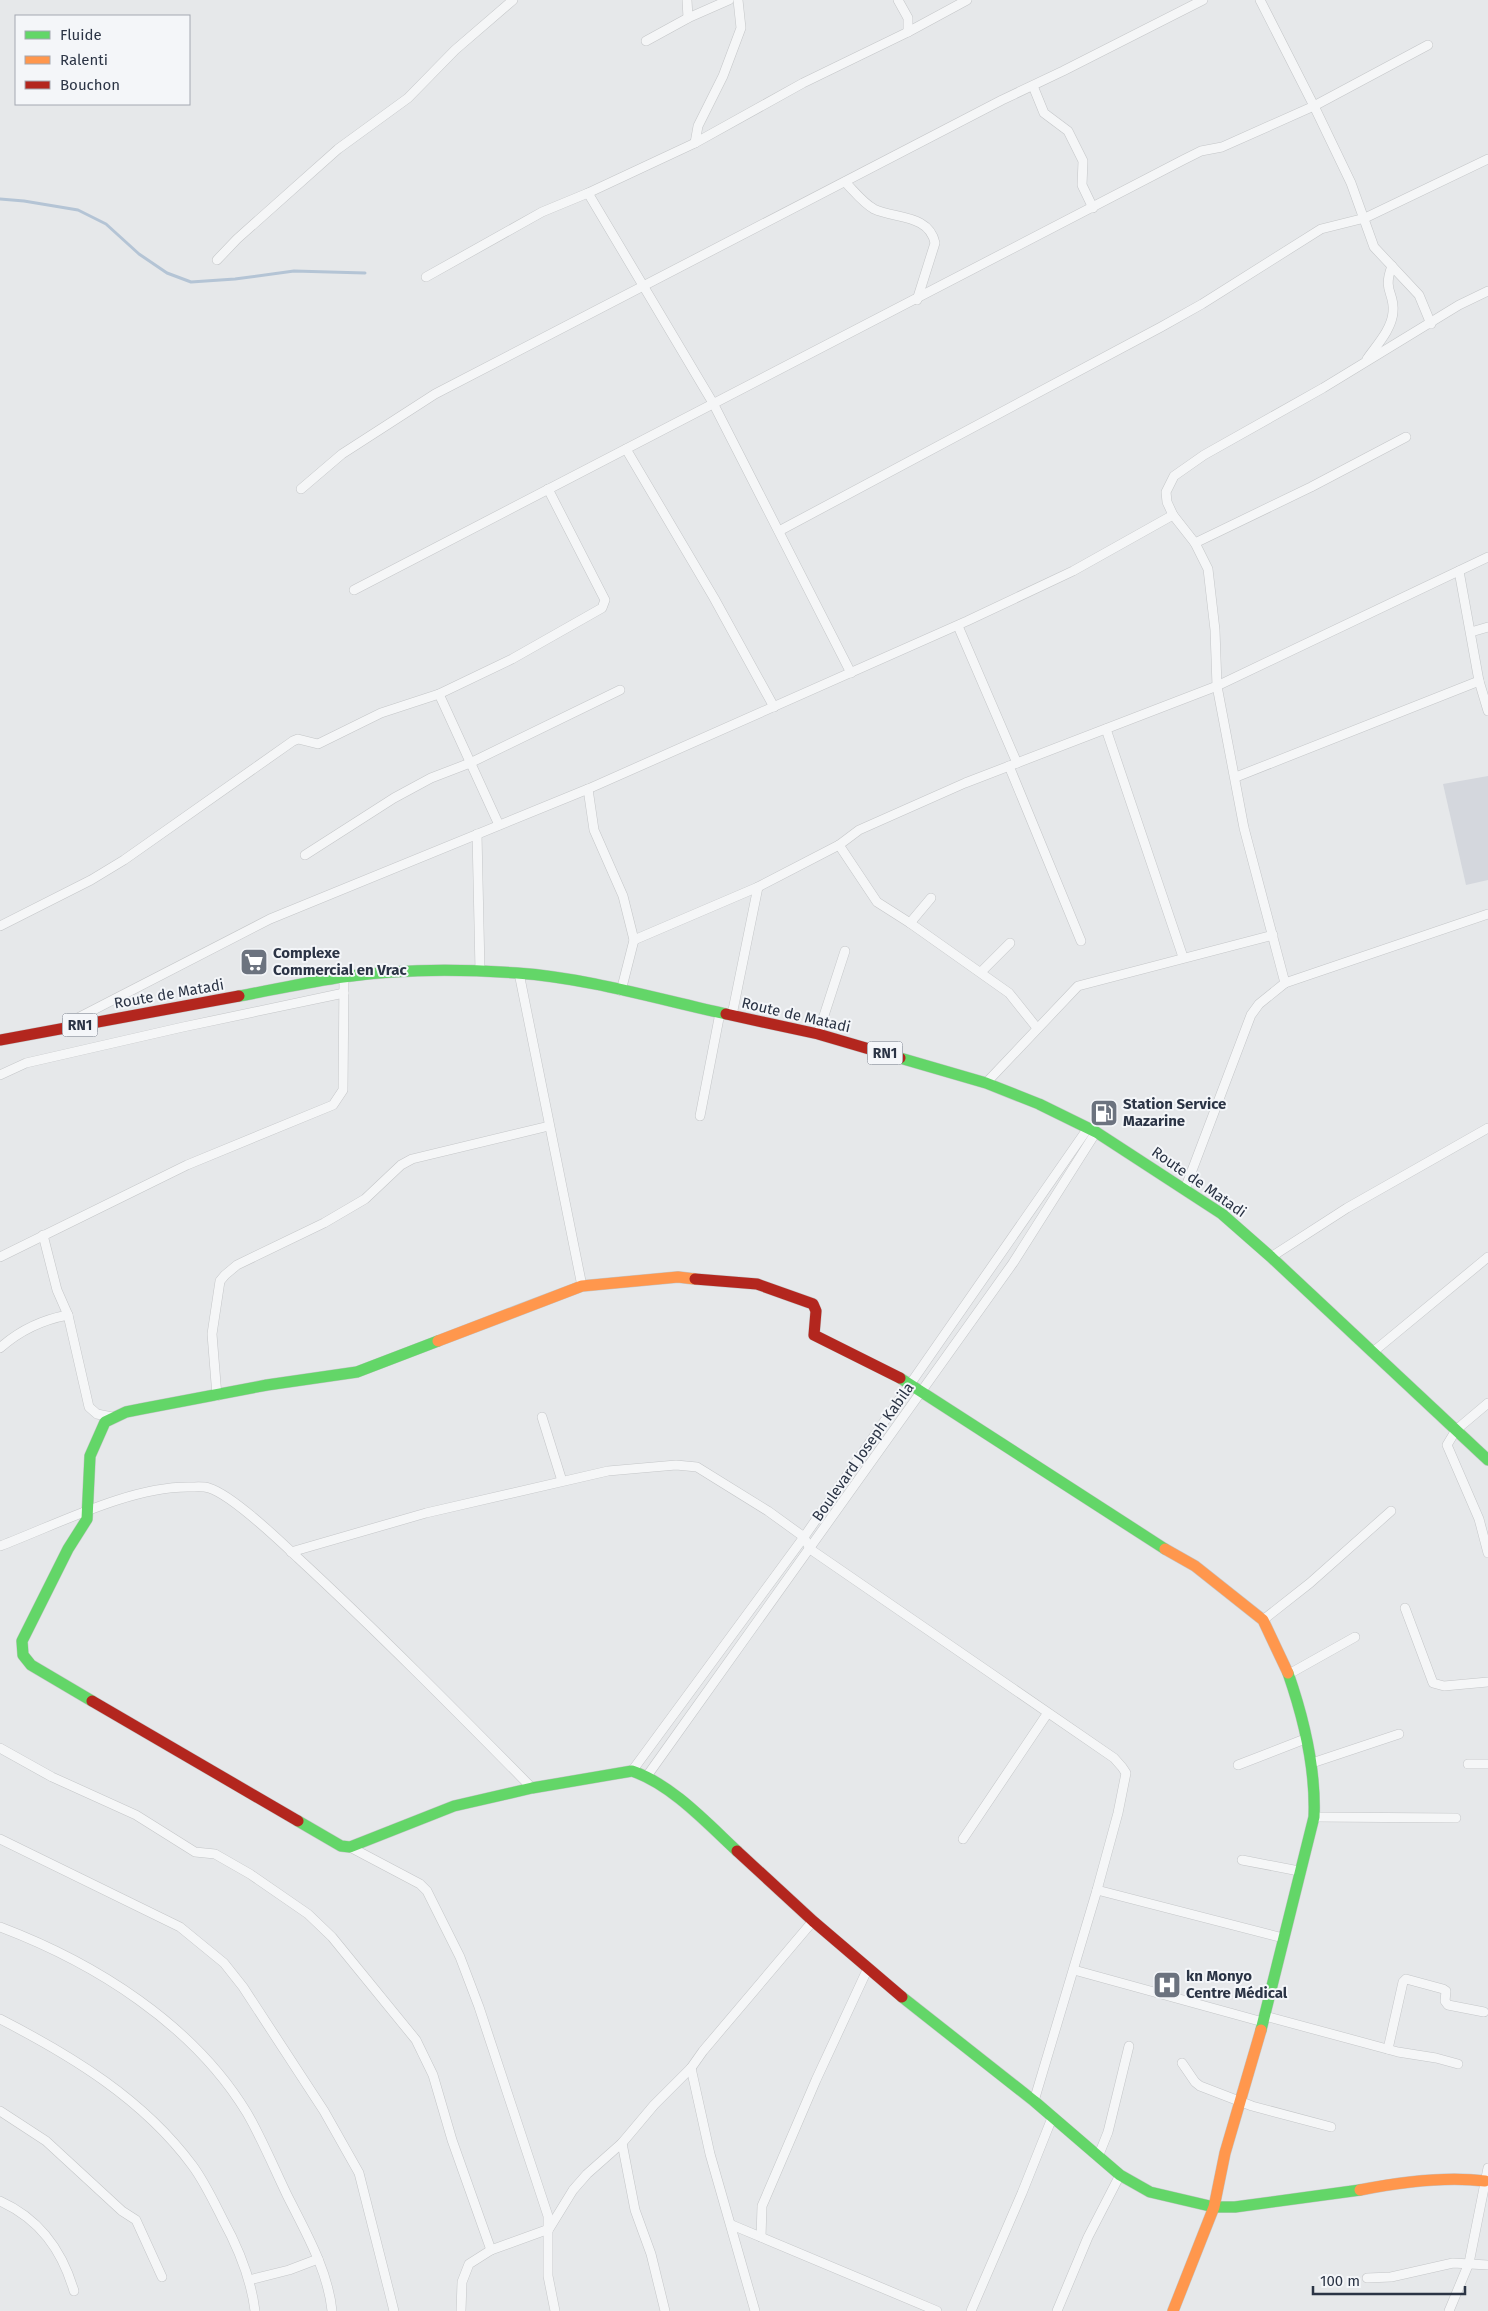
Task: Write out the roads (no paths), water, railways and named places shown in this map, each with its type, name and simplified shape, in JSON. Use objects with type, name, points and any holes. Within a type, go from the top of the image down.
[{"type":"main road","name":"Route de Matadi","points":[[0,1040],[344,977],[434,971],[519,973],[572,980],[818,1034],[986,1083],[1039,1104],[1092,1130],[1185,1188],[1222,1214],[1271,1256],[1488,1460]]},
{"type":"main road","points":[[1173,2311],[1214,2207],[1240,2100],[1264,2019],[1299,1871],[1314,1817],[1315,1790],[1312,1762],[1289,1674],[1263,1620],[1195,1566],[1131,1529],[916,1388],[814,1335],[816,1311],[813,1304],[757,1284],[678,1277],[582,1286],[357,1372],[142,1409],[112,1417],[105,1422],[90,1456],[87,1519],[68,1549],[22,1641],[23,1655],[31,1665],[341,1846],[350,1848],[454,1806],[532,1788],[632,1771],[646,1776],[693,1810],[813,1921],[868,1968],[1034,2100],[1052,2118],[1120,2175],[1150,2192],[1214,2207],[1235,2207],[1342,2193],[1389,2184],[1469,2179],[1485,2181]]},
{"type":"street","points":[[218,260],[237,239],[338,149],[408,98],[455,50],[513,0]]},
{"type":"street","points":[[687,0],[688,18]]},
{"type":"street","points":[[646,42],[688,18],[729,0]]},
{"type":"street","points":[[695,143],[698,126],[723,76],[741,28],[738,0]]},
{"type":"street","points":[[898,0],[908,18],[908,32]]},
{"type":"street","points":[[426,277],[542,212],[588,193],[695,143],[803,84],[908,32],[967,0]]},
{"type":"street","points":[[301,489],[342,454],[435,394],[645,287],[1002,100],[1203,0]]},
{"type":"street","points":[[1260,0],[1351,183],[1374,247],[1419,294],[1430,324]]},
{"type":"street","points":[[354,590],[917,300],[1182,160],[1201,151],[1222,147],[1314,106],[1428,45]]},
{"type":"street","points":[[1033,86],[1044,113],[1068,131],[1083,161],[1082,184],[1093,208]]},
{"type":"street","points":[[779,531],[1161,327],[1202,304],[1321,229],[1365,218],[1488,159]]},
{"type":"street","points":[[845,182],[876,210],[918,221],[933,234],[935,243],[917,300]]},
{"type":"street","points":[[588,193],[713,404],[851,673]]},
{"type":"street","points":[[1364,362],[1391,321],[1393,306],[1387,279],[1392,266]]},
{"type":"street","points":[[1285,983],[1244,828],[1236,777],[1217,686],[1215,630],[1208,569],[1195,543],[1173,515],[1167,502],[1166,492],[1168,483],[1174,476],[1204,455],[1291,407],[1459,305],[1488,291]]},
{"type":"street","points":[[1195,543],[1311,487],[1406,437]]},
{"type":"street","points":[[626,449],[714,598],[774,707]]},
{"type":"street","points":[[0,926],[91,880],[124,860],[293,741],[298,739],[318,744],[381,713],[439,694],[512,659],[604,606],[605,600],[548,489]]},
{"type":"street","points":[[54,1030],[270,919],[588,789],[958,626],[1073,572],[1173,515]]},
{"type":"street","points":[[634,940],[758,887],[839,845],[859,830],[965,783],[1217,686],[1488,557]]},
{"type":"street","points":[[1458,571],[1479,681],[1488,711]]},
{"type":"street","points":[[958,626],[1081,941]]},
{"type":"street","points":[[1471,632],[1488,627]]},
{"type":"street","points":[[1236,777],[1479,681]]},
{"type":"street","points":[[305,855],[401,794],[431,778],[470,763],[620,690]]},
{"type":"street","points":[[439,694],[499,825]]},
{"type":"street","points":[[1106,729],[1183,957]]},
{"type":"street","points":[[588,789],[594,830],[623,896],[634,940],[621,991]]},
{"type":"street","points":[[477,834],[480,971]]},
{"type":"street","points":[[839,845],[877,902],[1009,992],[1037,1028]]},
{"type":"street","points":[[732,1015],[758,887]]},
{"type":"street","points":[[910,923],[931,898]]},
{"type":"street","points":[[1185,1188],[1251,1015],[1259,1004],[1285,983],[1488,914]]},
{"type":"street","points":[[986,1083],[1078,986],[1273,935]]},
{"type":"street","points":[[981,972],[1010,943]]},
{"type":"street","points":[[818,1034],[845,951]]},
{"type":"street","points":[[519,973],[582,1286]]},
{"type":"street","points":[[0,1257],[187,1165],[333,1105],[343,1090],[344,977]]},
{"type":"street","points":[[0,1075],[26,1063],[173,1029],[344,993]]},
{"type":"street","points":[[700,1116],[720,1012]]},
{"type":"street","points":[[217,1396],[212,1334],[214,1316],[220,1281],[237,1265],[324,1223],[365,1199],[401,1165],[412,1159],[549,1126]]},
{"type":"street","points":[[1271,1256],[1347,1208],[1488,1128]]},
{"type":"street","name":"Boulevard Joseph Kabila","points":[[646,1776],[810,1549],[916,1388],[1092,1130]]},
{"type":"street","name":"Boulevard Joseph Kabila","points":[[632,1771],[804,1537],[1013,1263],[1092,1130]]},
{"type":"street","points":[[43,1236],[57,1290],[68,1315],[89,1407],[97,1414],[112,1417]]},
{"type":"street","points":[[1373,1352],[1488,1257]]},
{"type":"street","points":[[0,1348],[16,1334],[45,1320],[68,1315]]},
{"type":"street","points":[[1488,1403],[1456,1430],[1448,1440],[1448,1452],[1474,1506],[1488,1553]]},
{"type":"street","points":[[542,1416],[562,1482]]},
{"type":"street","points":[[291,1552],[426,1513],[608,1471],[676,1465],[696,1467],[768,1511],[804,1537],[810,1549],[1047,1714],[1114,1758],[1126,1773],[1118,1813],[1074,1970],[1034,2100]]},
{"type":"street","points":[[0,1546],[86,1511],[125,1498],[174,1487],[208,1488],[230,1500],[291,1552],[382,1636],[532,1788]]},
{"type":"street","points":[[1263,1620],[1310,1583],[1391,1511]]},
{"type":"street","points":[[1405,1608],[1433,1683],[1444,1686],[1488,1682]]},
{"type":"street","points":[[1289,1674],[1355,1638]]},
{"type":"street","points":[[963,1839],[1047,1714]]},
{"type":"street","points":[[1312,1762],[1399,1734]]},
{"type":"street","points":[[1238,1764],[1305,1739]]},
{"type":"street","points":[[0,1748],[52,1777],[136,1815],[195,1852],[215,1854],[250,1874],[308,1914],[332,1936],[416,2040],[423,2052],[433,2075],[452,2140],[491,2250]]},
{"type":"street","points":[[1468,1764],[1488,1764]]},
{"type":"street","points":[[1314,1817],[1456,1818]]},
{"type":"street","points":[[0,1838],[180,1927],[224,1963],[243,1987],[324,2110],[359,2173],[394,2311]]},
{"type":"street","points":[[350,1848],[420,1884],[427,1891],[438,1909],[460,1957],[479,2007],[548,2216],[549,2229],[546,2242],[548,2276],[555,2311]]},
{"type":"street","points":[[1242,1860],[1299,1871]]},
{"type":"street","points":[[1097,1890],[1283,1938]]},
{"type":"street","points":[[461,2311],[462,2282],[469,2264],[491,2250],[549,2229],[573,2190],[586,2174],[622,2143],[654,2105],[691,2068],[702,2051],[813,1921]]},
{"type":"street","points":[[0,1927],[38,1942],[79,1962],[169,2021],[189,2041],[229,2088],[246,2113],[318,2259],[329,2288],[332,2311]]},
{"type":"street","points":[[761,2236],[762,2206],[816,2080],[868,1968]]},
{"type":"street","points":[[1074,1970],[1264,2019],[1458,2064]]},
{"type":"street","points":[[1388,2049],[1403,1982],[1406,1979],[1443,1989],[1446,1991],[1445,2001],[1448,2005],[1484,2012]]},
{"type":"street","points":[[0,2019],[66,2054],[137,2105],[153,2120],[192,2166],[208,2189],[232,2237],[249,2280],[255,2311]]},
{"type":"street","points":[[1098,2157],[1108,2132],[1129,2046]]},
{"type":"street","points":[[1182,2063],[1200,2086],[1252,2106],[1331,2127]]},
{"type":"street","points":[[691,2068],[710,2154],[732,2225],[755,2311]]},
{"type":"street","points":[[0,2111],[46,2141],[122,2211],[134,2218],[162,2277]]},
{"type":"street","points":[[971,2311],[1022,2194],[1052,2118]]},
{"type":"street","points":[[622,2143],[635,2210],[650,2254],[665,2311]]},
{"type":"street","points":[[1449,2311],[1469,2263],[1484,2202],[1488,2168]]},
{"type":"street","points":[[1057,2311],[1088,2237],[1120,2175]]},
{"type":"street","points":[[0,2201],[16,2210],[48,2235],[70,2275],[74,2291]]},
{"type":"street","points":[[732,2225],[937,2311]]},
{"type":"street","points":[[249,2280],[289,2270],[318,2259]]},
{"type":"street","points":[[1367,2278],[1391,2277],[1453,2263],[1488,2265]]},
{"type":"waterway","points":[[0,199],[78,210],[106,224],[139,254],[167,273],[191,282],[235,279],[294,271],[365,273]]},
{"type":"place","name":"Complexe Commercial en Vrac","points":[[254,962]]},
{"type":"place","name":"Station Service Mazarine","points":[[1104,1113]]},
{"type":"place","name":"kn Monyo Centre Médical","points":[[1167,1985]]}]
